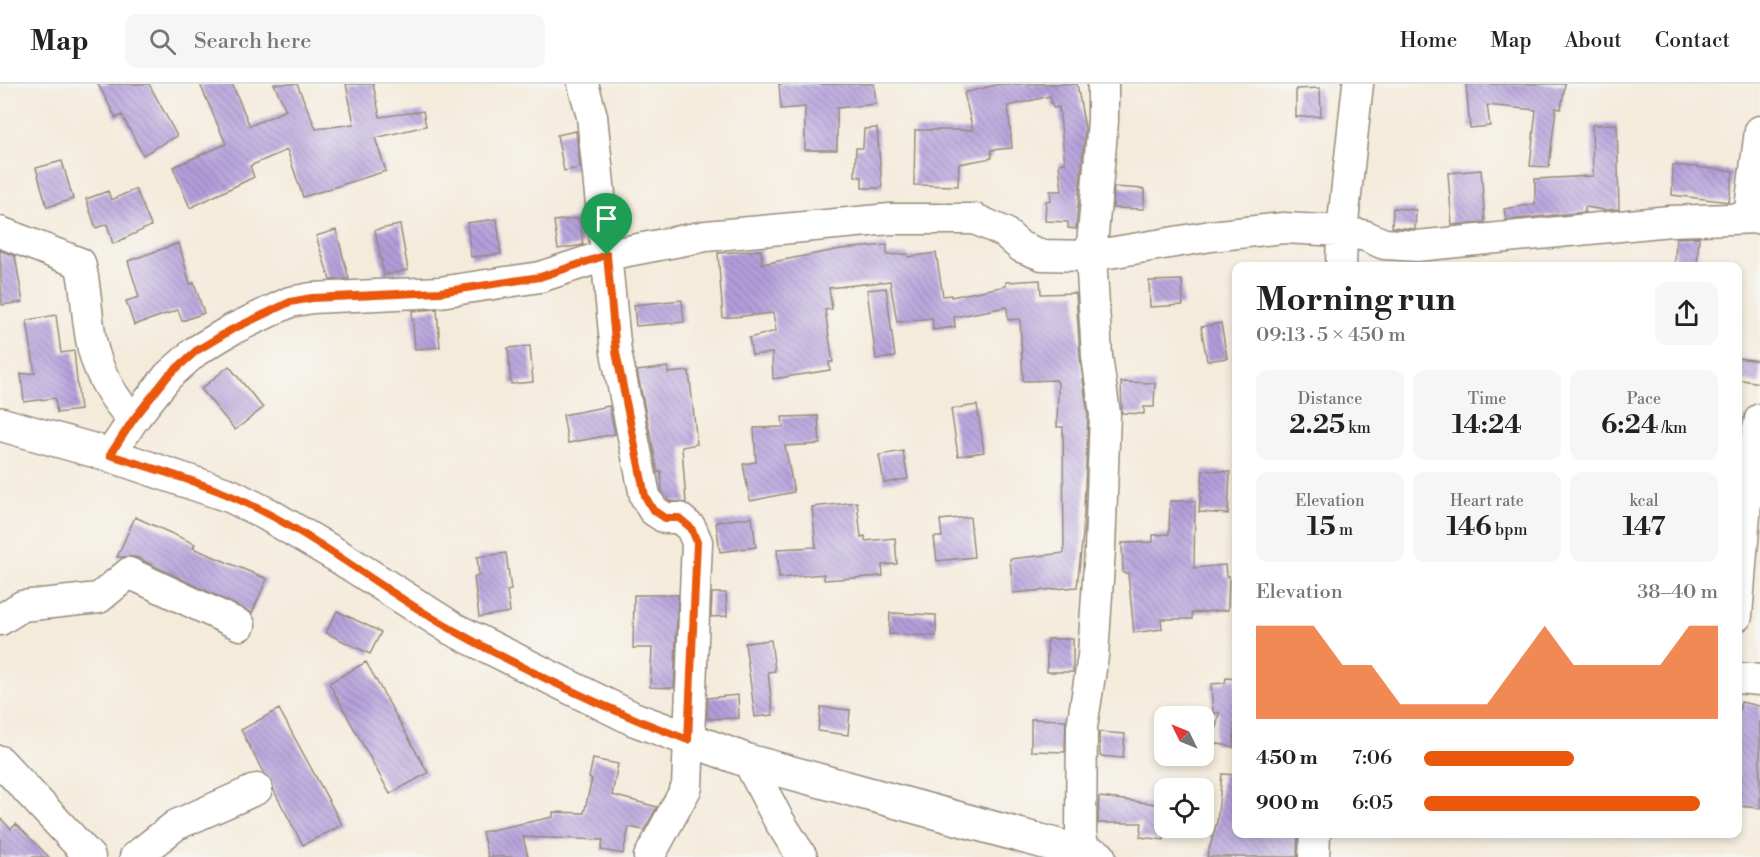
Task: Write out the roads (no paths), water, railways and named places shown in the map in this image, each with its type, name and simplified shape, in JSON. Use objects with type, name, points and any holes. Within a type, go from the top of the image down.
[{"type":"street","points":[[583,84],[592,116],[616,352],[645,496],[653,510],[665,518],[679,518],[691,528],[697,542],[687,787],[649,857]]},
{"type":"street","points":[[1089,856],[1081,831],[1082,727],[1094,644],[1105,414],[1097,356],[1091,256],[1103,121],[1103,84]]},
{"type":"street","points":[[1341,262],[1342,231],[1358,84]]},
{"type":"street","points":[[110,455],[133,420],[168,376],[196,351],[231,330],[290,302],[312,298],[440,292],[529,279],[607,255],[706,236],[890,219],[975,219],[1004,232],[1021,247],[1042,255],[1091,256],[1211,236],[1283,228],[1342,231],[1366,236],[1384,244],[1417,246],[1670,221],[1754,217],[1760,131]]},
{"type":"street","points":[[0,232],[80,263],[86,286],[94,355],[114,398],[133,420]]},
{"type":"street","points":[[1742,553],[1748,477],[1760,419]]},
{"type":"street","points":[[0,424],[110,455],[188,480],[240,500],[338,556],[453,629],[634,719],[748,761],[1089,856]]},
{"type":"street","points":[[0,620],[22,606],[99,598],[129,573],[240,625]]},
{"type":"street","points":[[1742,678],[1760,680]]},
{"type":"street","points":[[0,761],[90,857]]},
{"type":"street","points":[[748,761],[778,819],[802,857]]},
{"type":"street","points":[[135,857],[176,825],[257,789]]},
{"type":"street","points":[[1314,857],[1315,838]]}]
